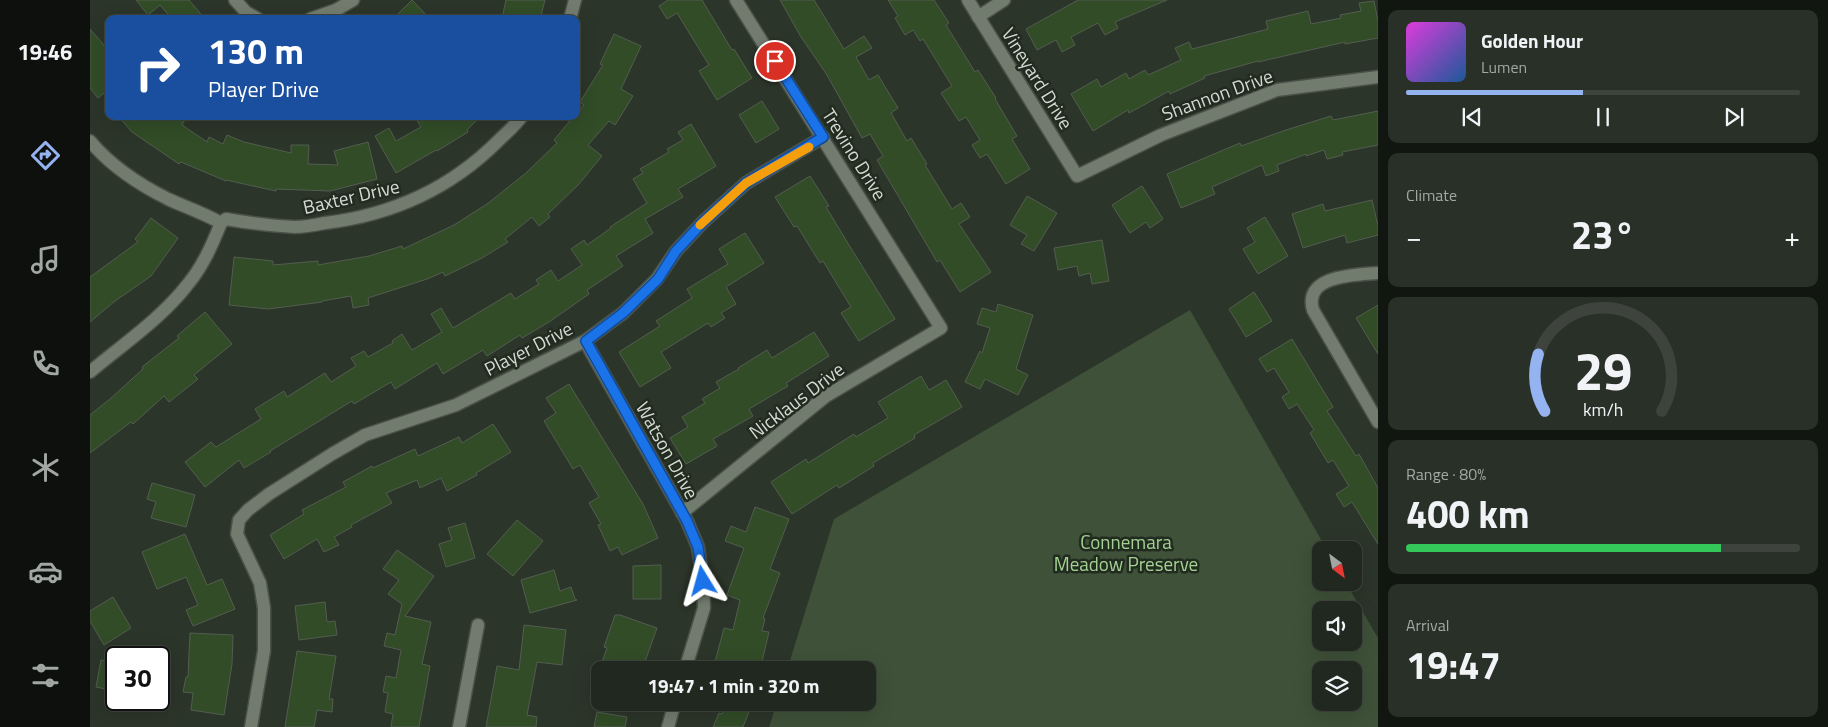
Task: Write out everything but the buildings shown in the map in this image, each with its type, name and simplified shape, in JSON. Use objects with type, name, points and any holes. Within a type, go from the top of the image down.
[{"type":"street","points":[[235,0],[251,15]]},
{"type":"street","points":[[322,15],[336,10],[353,0]]},
{"type":"street","points":[[571,15],[575,0]]},
{"type":"street","name":"Trevino Drive","points":[[736,0],[941,328]]},
{"type":"street","name":"Vineyard Drive","points":[[968,0],[1077,176]]},
{"type":"street","points":[[978,16],[1004,0]]},
{"type":"street","name":"Shannon Drive","points":[[1077,176],[1161,135],[1277,90],[1378,77]]},
{"type":"street","name":"Baxter Drive","points":[[221,223],[226,219],[254,224],[296,227],[338,222],[376,214],[415,200],[450,181],[484,155],[518,120]]},
{"type":"street","name":"Player Drive","points":[[251,727],[264,651],[264,608],[260,583],[237,534],[238,520],[268,494],[365,435],[456,405],[586,341],[623,313],[658,279],[676,251],[703,222],[746,183],[823,137]]},
{"type":"street","points":[[90,141],[97,150],[130,176],[168,198],[221,223],[207,256],[188,284],[168,307],[90,372]]},
{"type":"street","points":[[1378,273],[1355,275],[1323,282],[1311,297],[1313,310],[1378,422]]},
{"type":"street","name":"Nicklaus Drive","points":[[682,513],[826,396],[941,328]]},
{"type":"street","name":"Watson Drive","points":[[586,341],[682,513],[698,547],[703,581],[704,608],[688,661]]},
{"type":"street","points":[[459,727],[478,625]]},
{"type":"street","points":[[668,727],[672,711]]},
{"type":"green space","name":"Connemara Meadow Preserve","points":[[1190,310],[1322,541],[1312,541],[1312,591],[1351,591],[1356,601],[1312,601],[1312,651],[1362,651],[1362,610],[1378,638],[1378,727],[769,727],[774,711],[876,711],[876,661],[790,661],[834,519]]},
{"type":"slow traffic","points":[[700,225],[746,183],[809,147]]},
{"type":"route","points":[[703,581],[698,547],[687,521],[586,341],[623,313],[658,279],[676,251],[703,222],[746,183],[823,137],[775,61]]}]
